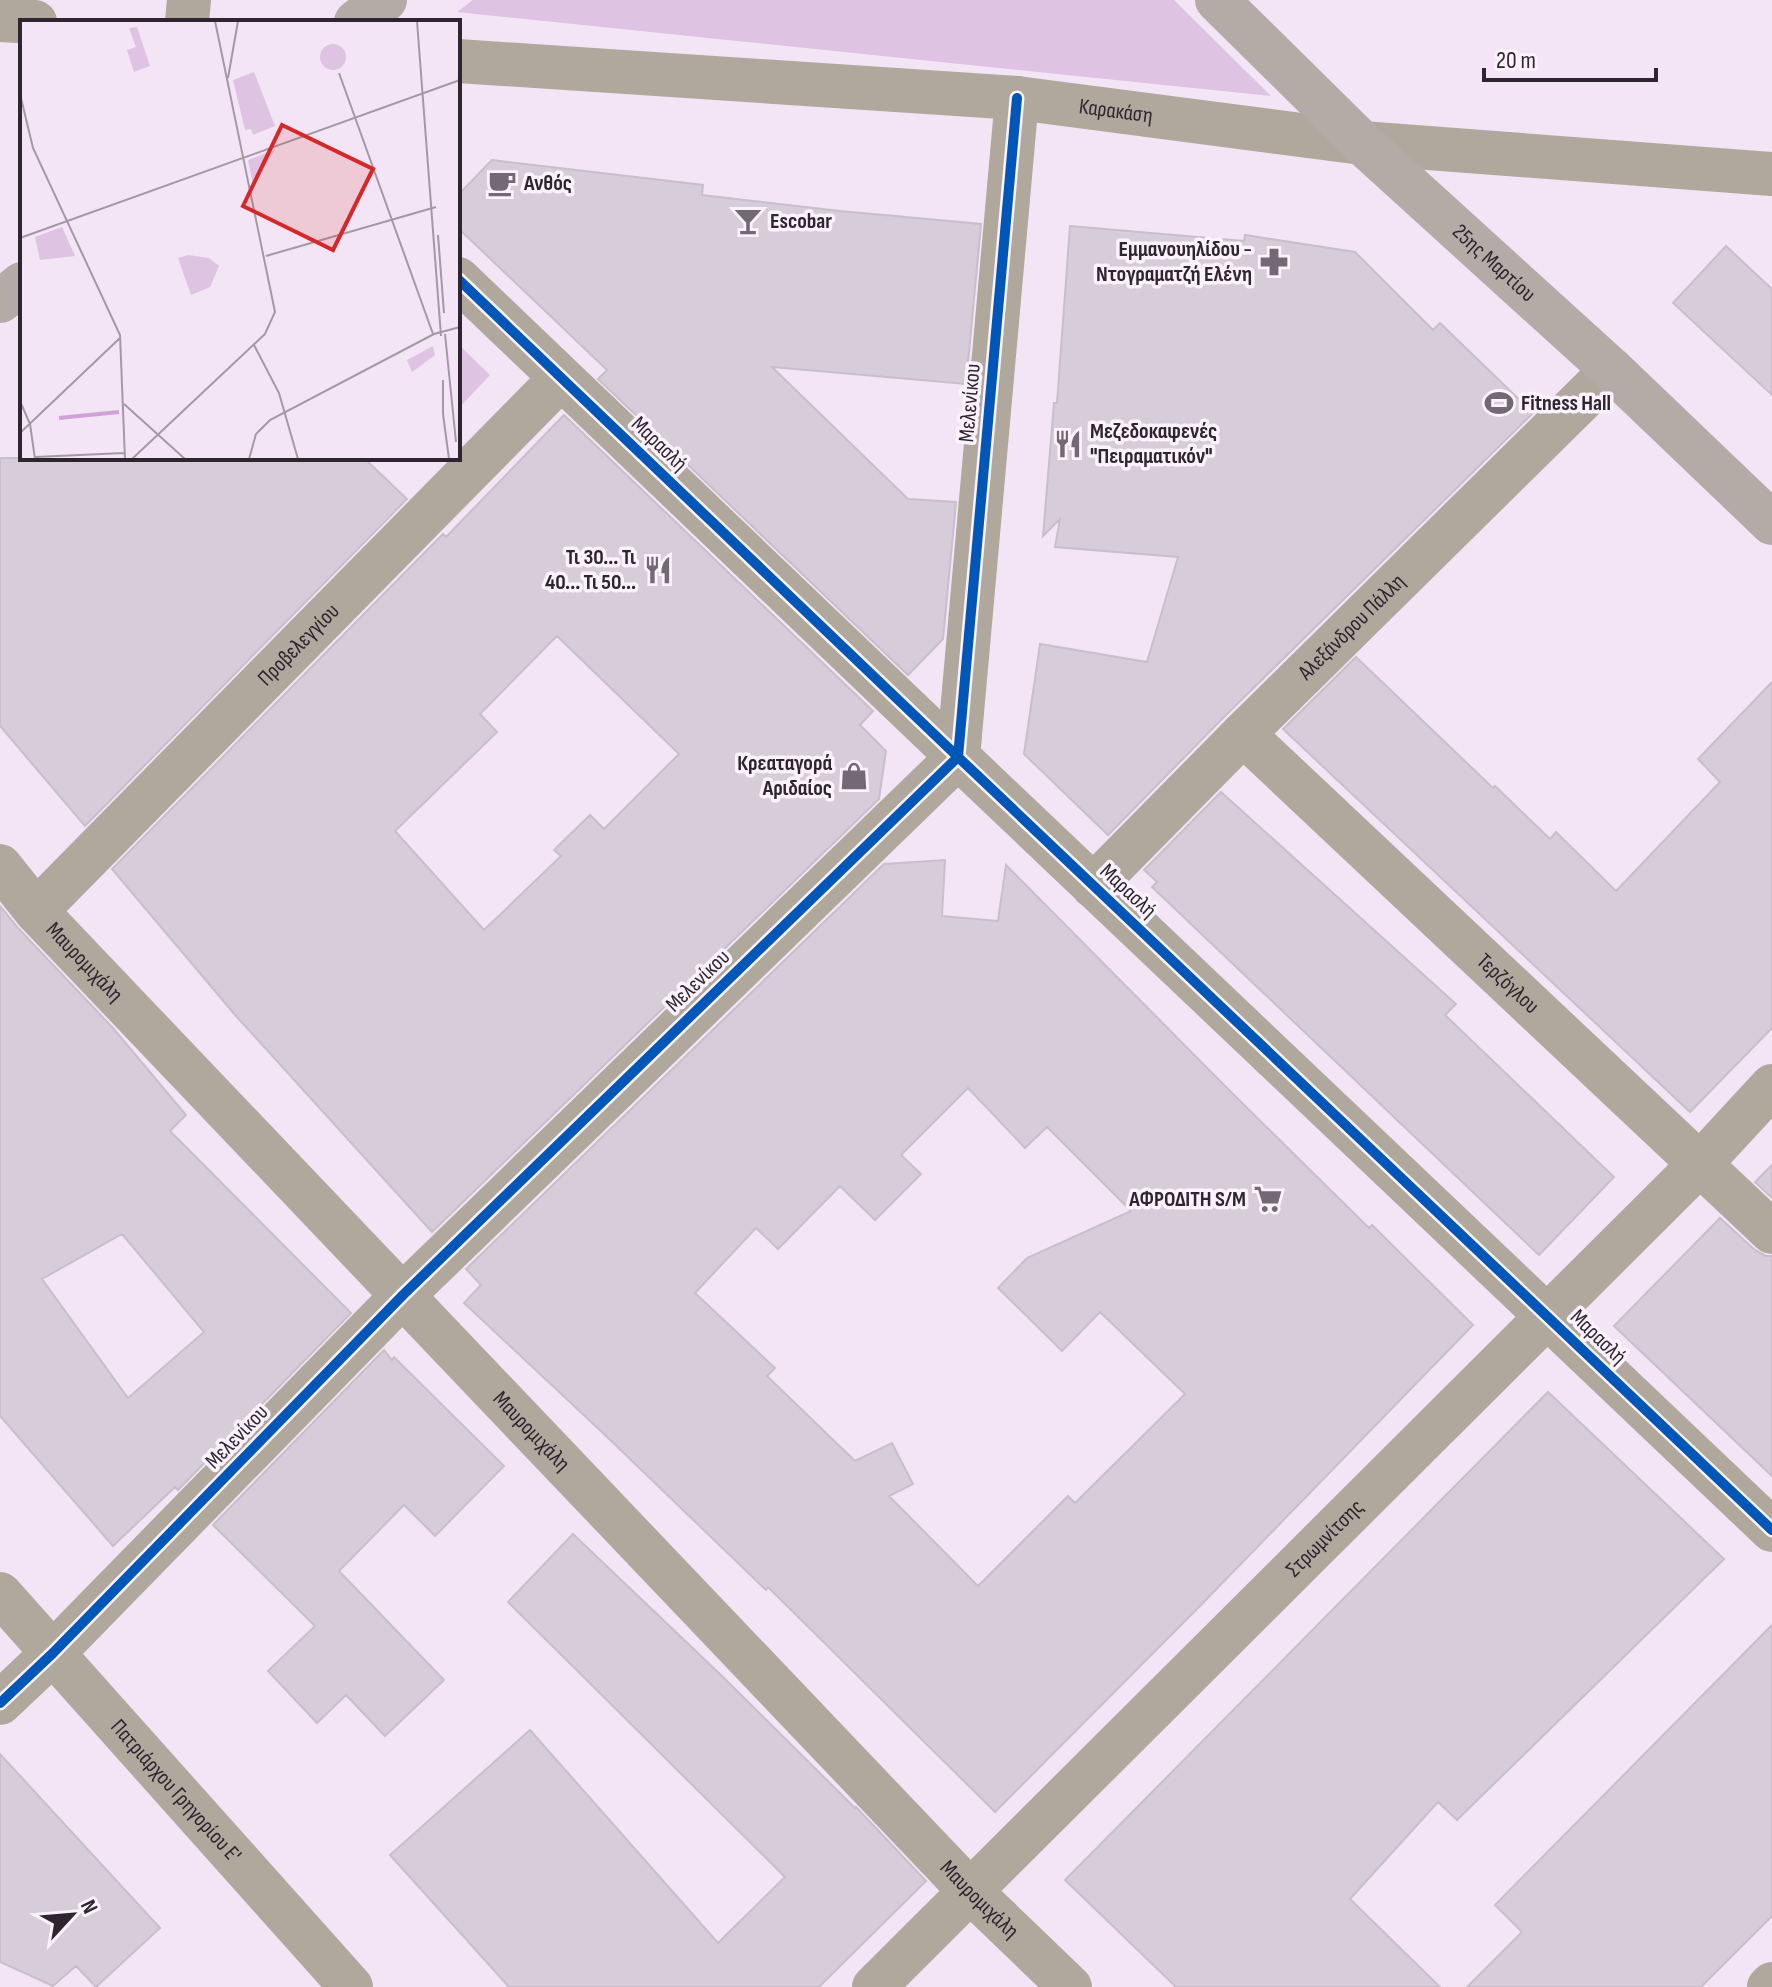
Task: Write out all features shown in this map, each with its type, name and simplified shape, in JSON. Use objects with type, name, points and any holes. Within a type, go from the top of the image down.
[{"type":"main road","points":[[359,20],[385,0]]},
{"type":"main road","name":"25ης Μαρτίου","points":[[1217,0],[1362,143],[1612,370],[1772,523]]},
{"type":"main road","points":[[0,301],[20,286]]},
{"type":"street","points":[[187,20],[189,0]]},
{"type":"street","name":"Καρακάση","points":[[460,61],[1017,98],[1362,143],[1772,174]]},
{"type":"street","name":"Μελενίκου","points":[[0,1703],[53,1653],[403,1295],[958,757],[1017,98]]},
{"type":"street","name":"Μαρασλή","points":[[460,281],[1772,1530]]},
{"type":"street","name":"Αλεξάνδρου Πάλλη","points":[[1093,886],[1612,370]]},
{"type":"street","name":"Προβελεγγίου","points":[[36,911],[561,378]]},
{"type":"street","name":"Τερζόγλου","points":[[1243,734],[1772,1232]]},
{"type":"street","name":"Μαυρομιχάλη","points":[[0,866],[36,911],[970,1891],[1070,1987]]},
{"type":"street","name":"Στρωμνίτσης","points":[[874,1987],[1700,1164],[1772,1086]]},
{"type":"street","name":"Πατριάρχου Γρηγορίου Ε'","points":[[0,1594],[351,1987]]},
{"type":"shaded area","points":[[473,0],[1174,0],[1271,96],[457,12]]},
{"type":"shaded area","points":[[460,346],[490,375],[460,407]]},
{"type":"building","points":[[492,160],[703,185],[702,195],[981,224],[966,384],[772,367],[908,499],[956,502],[943,639],[908,675],[598,379],[607,370],[460,230],[460,193]]},
{"type":"building","points":[[1070,226],[1244,241],[1245,235],[1355,252],[1433,330],[1440,323],[1533,413],[1108,835],[1024,754],[1040,644],[1147,662],[1178,557],[1055,547],[1060,519],[1043,536],[1054,403],[1057,403]]},
{"type":"building","points":[[1726,246],[1772,289],[1772,395],[1673,303]]},
{"type":"building","points":[[564,415],[873,711],[860,725],[886,751],[879,799],[432,1232],[236,1016],[112,869],[443,534],[446,537]],"holes":[[[557,636],[679,754],[604,829],[590,815],[554,850],[561,856],[484,930],[395,831],[497,732],[480,714]]]},
{"type":"building","points":[[0,458],[366,460],[407,499],[85,826],[0,726]]},
{"type":"building","points":[[1356,657],[1493,788],[1495,786],[1550,839],[1556,832],[1616,891],[1720,782],[1698,759],[1772,682],[1772,1028],[1690,1112],[1283,729]]},
{"type":"building","points":[[1221,792],[1456,1004],[1445,1015],[1614,1177],[1539,1255],[1152,887],[1157,882],[1144,870]]},
{"type":"building","points":[[945,860],[942,916],[998,921],[1006,865],[1369,1228],[1372,1225],[1473,1325],[995,1812],[768,1587],[766,1590],[464,1303],[481,1285],[466,1269],[884,864]],"holes":[[[968,1088],[1025,1148],[1047,1127],[1131,1211],[1027,1258],[998,1288],[1062,1351],[1100,1312],[1185,1394],[1075,1503],[1068,1496],[978,1586],[889,1496],[913,1484],[892,1443],[855,1461],[767,1376],[775,1368],[695,1293],[756,1228],[778,1249],[840,1186],[875,1220],[921,1174],[901,1155]]]},
{"type":"building","points":[[0,906],[113,1028],[186,1115],[170,1131],[351,1313],[178,1490],[175,1487],[113,1546],[0,1416]],"holes":[[[122,1234],[204,1332],[128,1398],[42,1279]]]},
{"type":"building","points":[[1772,1165],[1772,1198],[1755,1182]]},
{"type":"building","points":[[1720,1218],[1755,1250],[1772,1256],[1772,1476],[1614,1326]]},
{"type":"building","points":[[384,1350],[504,1466],[435,1536],[404,1505],[339,1571],[444,1680],[385,1736],[346,1695],[317,1723],[268,1671],[315,1626],[213,1525]]},
{"type":"building","points":[[1548,1392],[1724,1559],[1457,1820],[1438,1802],[1350,1899],[1440,1987],[1176,1987],[1065,1880]]},
{"type":"building","points":[[573,1534],[856,1807],[926,1881],[819,1987],[509,1987],[390,1855],[530,1730],[718,1943],[785,1877],[508,1602]]},
{"type":"building","points":[[1772,1625],[1772,1916],[1701,1987],[1467,1987],[1522,1932],[1495,1905]]},
{"type":"building","points":[[0,1754],[160,1928],[96,1987],[76,1966],[53,1986],[0,1962]]},
{"type":"cycle path","points":[[0,1703],[53,1653],[403,1295],[958,757],[1017,98]]},
{"type":"cycle path","points":[[460,281],[1772,1530]]},
{"type":"place","name":"Ανθός","points":[[502,183]]},
{"type":"place","name":"Escobar","points":[[748,221]]},
{"type":"place","name":"Εμμανουηλίδου - Ντογραματζή Ελένη","points":[[1274,262]]},
{"type":"place","name":"Fitness Hall","points":[[1499,403]]},
{"type":"place","name":"Μεζεδοκαφενές \"Πειραματικόν\"","points":[[1068,444]]},
{"type":"place","name":"Τι 30... Τι 40... Τι 50...","points":[[658,570]]},
{"type":"place","name":"Κρεαταγορά Αριδαίος","points":[[854,776]]},
{"type":"place","name":"ΑΦΡΟΔΙΤΗ S/M","points":[[1268,1199]]}]
